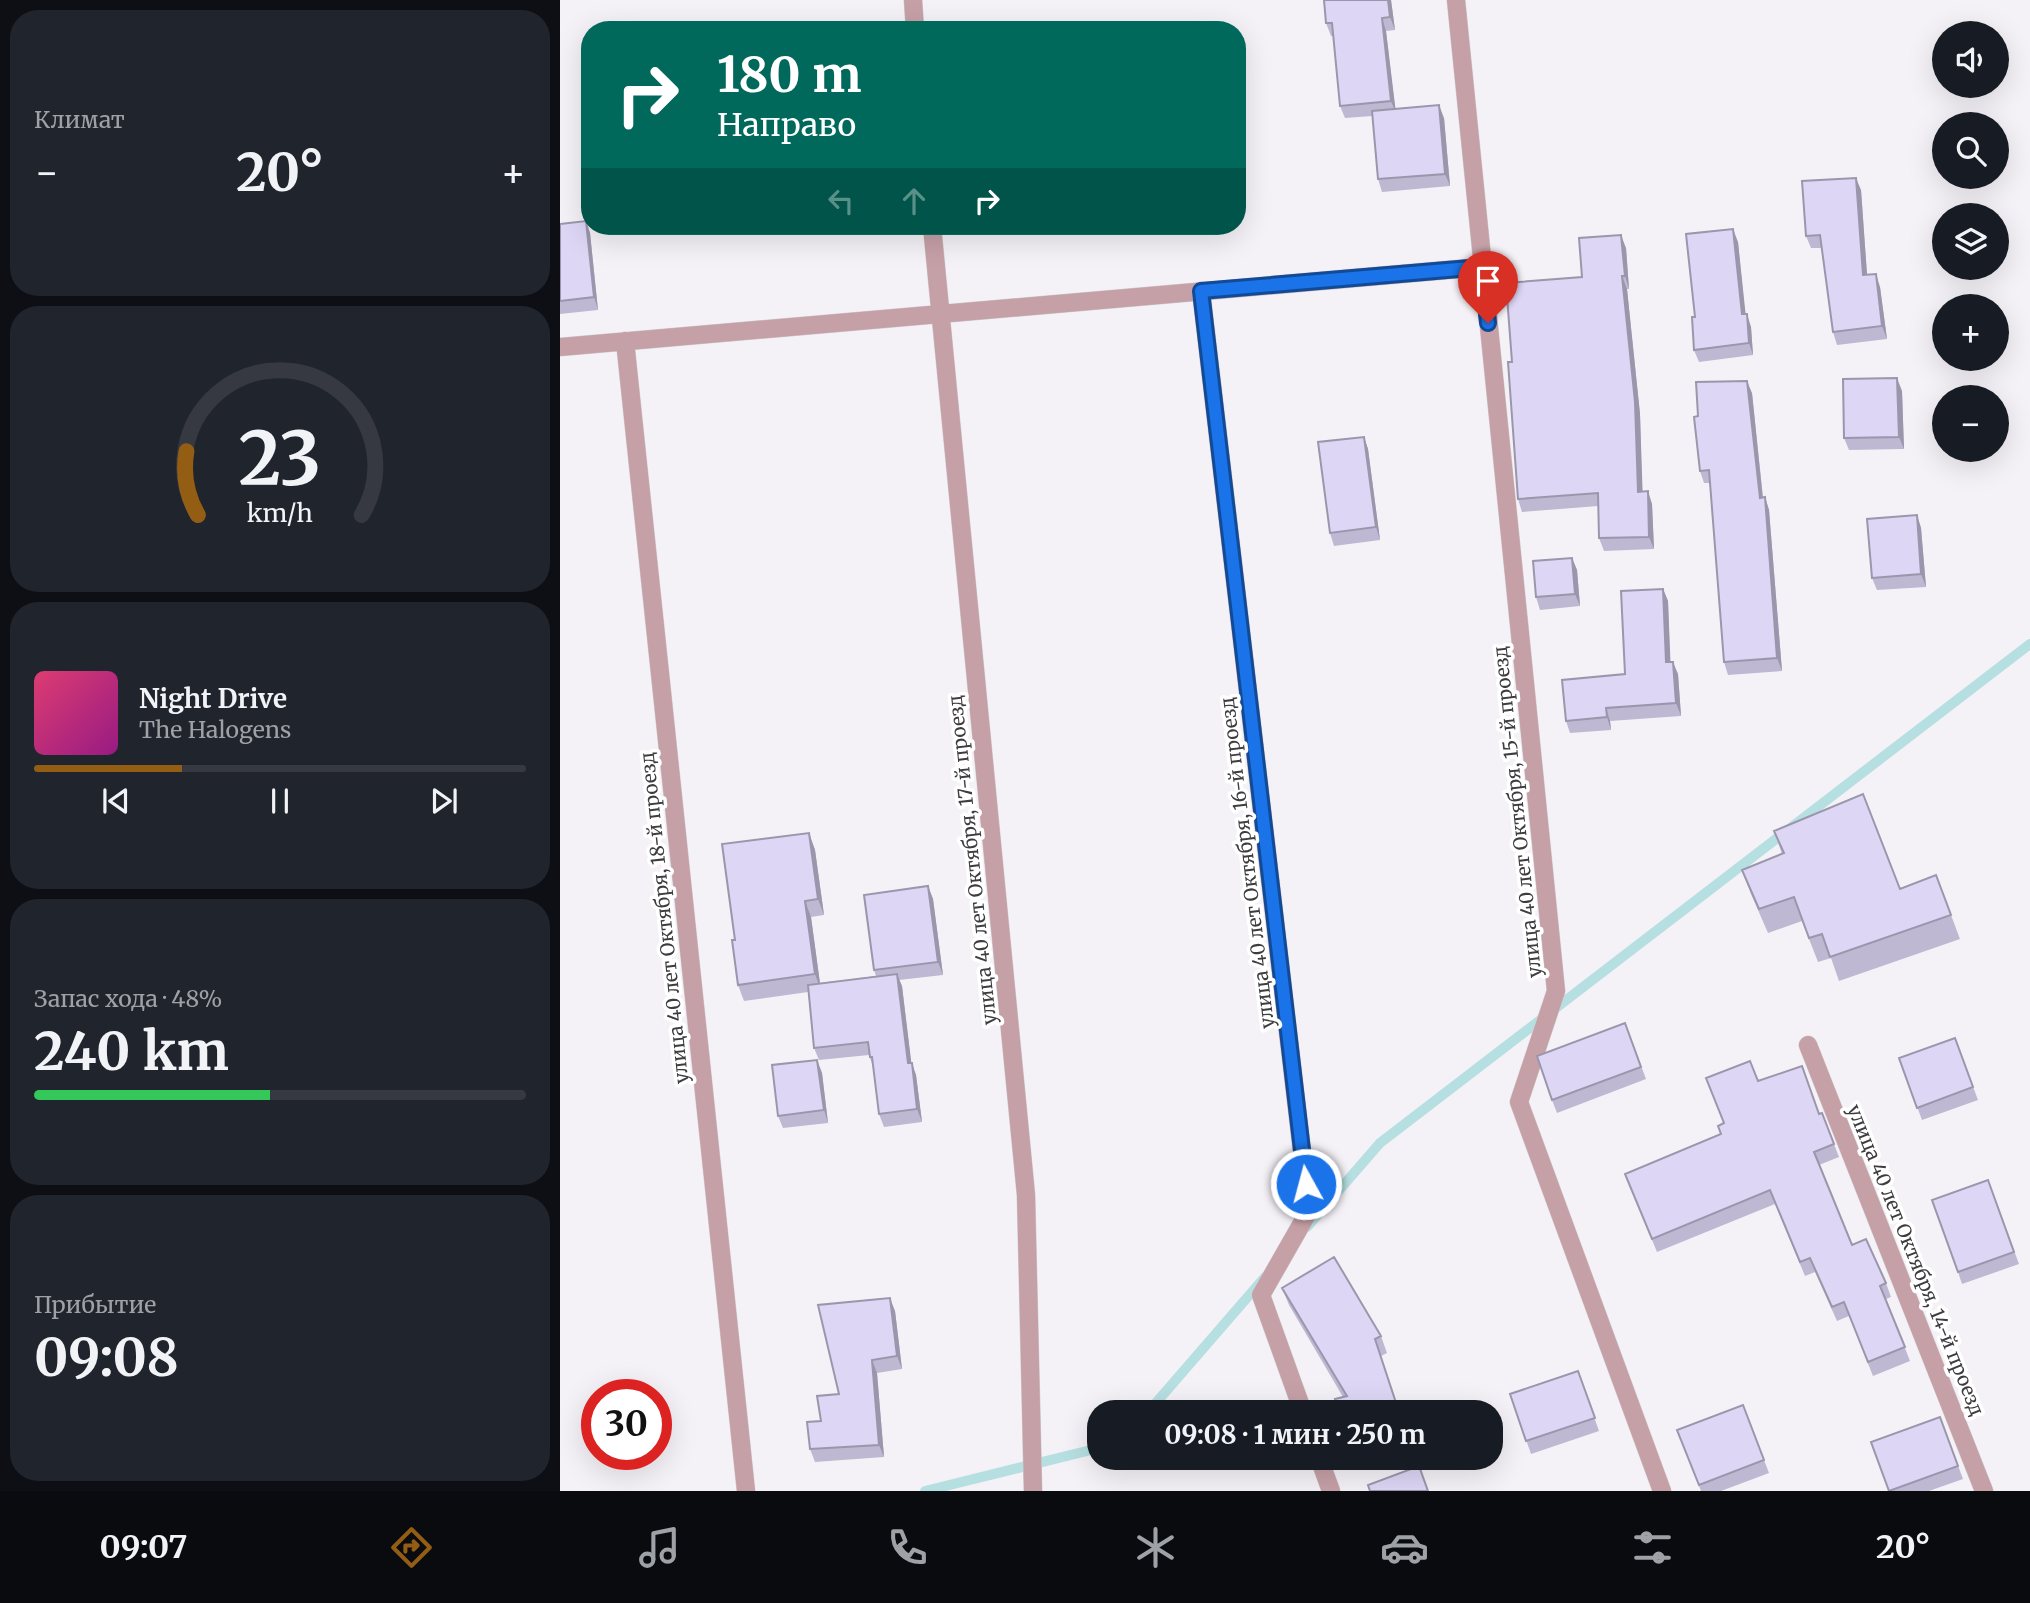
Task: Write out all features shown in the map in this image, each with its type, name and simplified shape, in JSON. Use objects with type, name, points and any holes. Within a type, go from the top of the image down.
[{"type":"street","points":[[913,0],[914,21]]},
{"type":"street","name":"улица 40 лет Октября, 15-й проезд","points":[[1456,0],[1556,991],[1519,1102],[1662,1491]]},
{"type":"street","name":"улица 40 лет Октября, 17-й проезд","points":[[933,235],[1026,1195],[1033,1491]]},
{"type":"street","points":[[560,347],[1482,267]]},
{"type":"street","name":"улица 40 лет Октября, 16-й проезд","points":[[1201,291],[1309,1211],[1261,1295],[1299,1400]]},
{"type":"street","name":"улица 40 лет Октября, 18-й проезд","points":[[625,341],[746,1491]]},
{"type":"street","name":"улица 40 лет Октября, 14-й проезд","points":[[1808,1045],[1984,1491]]},
{"type":"street","points":[[1323,1470],[1331,1491]]},
{"type":"building","points":[[1324,0],[1388,0],[1390,17],[1382,18],[1391,101],[1340,106],[1332,23],[1326,23]]},
{"type":"building","points":[[1439,105],[1445,174],[1378,179],[1372,111]]},
{"type":"building","points":[[1856,178],[1863,275],[1876,274],[1882,326],[1833,332],[1820,235],[1806,236],[1802,181]]},
{"type":"building","points":[[581,222],[581,235],[587,235],[594,297],[560,301],[560,224]]},
{"type":"building","points":[[1733,229],[1742,314],[1747,314],[1749,343],[1694,350],[1692,317],[1695,317],[1686,234]]},
{"type":"building","points":[[1621,235],[1625,276],[1622,276],[1635,402],[1638,492],[1648,491],[1649,537],[1599,538],[1598,493],[1518,499],[1508,362],[1512,362],[1506,283],[1582,277],[1579,238]]},
{"type":"building","points":[[1897,378],[1899,437],[1844,438],[1843,379]]},
{"type":"building","points":[[1747,381],[1760,498],[1765,497],[1777,658],[1724,662],[1709,470],[1700,471],[1694,417],[1698,416],[1696,382]]},
{"type":"building","points":[[1364,437],[1376,527],[1330,533],[1318,442]]},
{"type":"building","points":[[1917,515],[1921,574],[1872,578],[1867,519]]},
{"type":"building","points":[[1572,558],[1575,594],[1536,597],[1533,561]]},
{"type":"building","points":[[1663,589],[1666,662],[1673,662],[1676,703],[1606,708],[1607,717],[1566,721],[1562,680],[1625,674],[1621,591]]},
{"type":"building","points":[[1863,794],[1900,889],[1936,875],[1951,915],[1830,957],[1822,934],[1809,938],[1794,897],[1759,909],[1742,870],[1784,853],[1774,831]]},
{"type":"building","points":[[809,833],[818,899],[805,901],[815,974],[738,985],[722,844]]},
{"type":"building","points":[[928,886],[938,962],[874,970],[864,895]]},
{"type":"building","points":[[897,974],[908,1063],[912,1063],[917,1109],[879,1114],[868,1042],[814,1048],[808,985]]},
{"type":"building","points":[[1625,1023],[1641,1067],[1552,1100],[1537,1056]]},
{"type":"building","points":[[1955,1038],[1973,1087],[1917,1108],[1899,1058]]},
{"type":"building","points":[[817,1060],[824,1110],[778,1116],[772,1065]]},
{"type":"building","points":[[1750,1061],[1758,1081],[1802,1066],[1819,1114],[1822,1113],[1834,1144],[1814,1152],[1852,1245],[1866,1239],[1886,1283],[1880,1286],[1905,1347],[1868,1362],[1844,1302],[1832,1307],[1810,1258],[1800,1262],[1770,1190],[1652,1239],[1625,1174],[1721,1134],[1718,1126],[1724,1123],[1706,1078]]},
{"type":"building","points":[[1988,1180],[2014,1252],[1958,1272],[1932,1200]]},
{"type":"building","points":[[1334,1257],[1381,1336],[1375,1339],[1395,1400],[1335,1400],[1347,1396],[1282,1288]]},
{"type":"building","points":[[890,1298],[897,1356],[872,1360],[879,1445],[810,1449],[807,1422],[821,1421],[817,1396],[839,1394],[818,1305]]},
{"type":"building","points":[[1578,1371],[1595,1418],[1526,1441],[1510,1394]]},
{"type":"building","points":[[1743,1405],[1764,1460],[1699,1485],[1677,1430]]},
{"type":"building","points":[[1940,1417],[1958,1466],[1889,1491],[1871,1442]]},
{"type":"building","points":[[1408,1470],[1420,1470],[1428,1491],[1370,1491],[1368,1485]]},
{"type":"waterway","points":[[1307,1227],[1380,1143],[2030,644]]},
{"type":"waterway","points":[[1158,1400],[1265,1277]]},
{"type":"waterway","points":[[925,1491],[1087,1451]]},
{"type":"route","points":[[1306,1184],[1201,291],[1482,267],[1488,323]]}]
